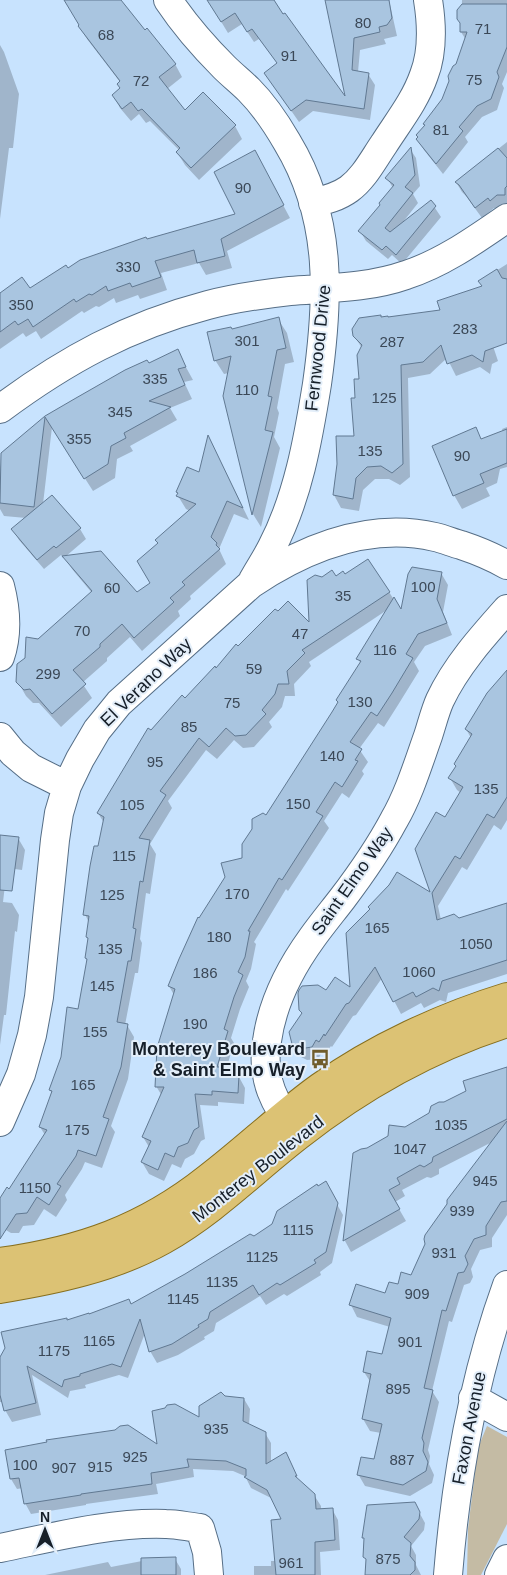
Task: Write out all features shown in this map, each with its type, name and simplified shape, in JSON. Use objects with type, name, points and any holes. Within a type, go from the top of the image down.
[{"type":"main road","name":"Monterey Boulevard","points":[[0,1289],[64,1277],[128,1256],[162,1240],[194,1221],[222,1200],[291,1125],[322,1086],[380,1051],[446,1018],[507,997]]},
{"type":"main road","name":"Monterey Boulevard","points":[[0,1262],[57,1252],[90,1243],[149,1218],[291,1125],[352,1097],[414,1061],[507,1023]]},
{"type":"street","name":"Fernwood Drive","points":[[168,0],[176,13],[200,42],[249,90],[270,115],[303,173],[321,232],[326,289],[324,324],[308,440],[286,516],[272,547],[251,584]]},
{"type":"street","points":[[313,203],[332,198],[348,189],[363,176],[412,102],[424,74],[430,49],[431,21],[428,0]]},
{"type":"street","points":[[0,408],[61,366],[131,330],[169,317],[232,300],[281,292],[369,284],[405,276],[454,252],[507,218]]},
{"type":"street","name":"El Verano Way","points":[[0,1122],[21,1074],[32,1035],[59,812],[67,786],[80,759],[97,730],[119,703],[251,584],[274,568],[332,543],[365,535],[400,533],[435,537],[469,548],[507,565]]},
{"type":"street","points":[[0,586],[4,604],[5,628],[0,657]]},
{"type":"street","name":"Saint Elmo Way","points":[[291,1125],[268,1082],[264,1060],[267,1038],[275,1008],[286,982],[311,939],[371,859],[395,819],[413,779],[440,701],[458,668],[484,634],[507,609]]},
{"type":"street","points":[[0,737],[13,753],[31,768],[67,786]]},
{"type":"street","name":"Faxon Avenue","points":[[448,1575],[456,1496],[473,1398],[484,1354],[507,1285]]},
{"type":"street","points":[[473,1398],[507,1417]]},
{"type":"street","points":[[0,1548],[87,1531],[132,1525],[167,1524],[200,1528],[207,1552],[209,1575]]},
{"type":"street","points":[[499,1575],[507,1559]]},
{"type":"shaded area","points":[[487,1426],[507,1437],[507,1524],[481,1575],[467,1575],[468,1529],[478,1448]]},
{"type":"building","points":[[64,0],[121,0],[176,64],[159,77],[185,110],[203,92],[236,125],[191,168],[176,152],[180,148],[142,109],[138,111],[131,102],[122,109],[112,95],[120,88],[117,84],[120,81],[78,26]]},
{"type":"building","points":[[207,0],[274,0],[345,96],[325,0],[389,0],[392,18],[387,25],[379,27],[380,32],[354,38],[352,70],[369,73],[364,109],[306,100],[291,111],[264,73],[277,63],[252,29],[247,32],[235,13],[221,22]]},
{"type":"building","points":[[462,4],[507,4],[507,47],[497,72],[499,77],[491,99],[477,106],[459,127],[463,131],[436,164],[416,139],[418,137],[416,135],[442,99],[449,81],[448,76],[456,64],[467,32],[460,32],[460,23],[457,19],[457,10]]},
{"type":"building","points":[[411,147],[415,175],[405,187],[413,193],[385,228],[390,232],[431,200],[436,206],[396,255],[386,246],[382,250],[358,231],[394,185],[385,178]]},
{"type":"building","points":[[498,148],[507,158],[507,186],[505,188],[505,195],[497,195],[490,201],[488,198],[475,208],[455,182]]},
{"type":"building","points":[[255,150],[284,205],[221,239],[225,256],[197,263],[194,250],[155,261],[161,277],[132,287],[130,283],[108,291],[106,286],[76,302],[74,299],[33,327],[28,319],[18,325],[15,321],[0,332],[0,293],[22,277],[30,288],[66,265],[68,268],[80,260],[146,237],[147,239],[235,214],[214,172]]},
{"type":"building","points":[[497,269],[502,278],[507,279],[507,343],[485,351],[483,362],[472,355],[447,364],[441,345],[423,362],[401,365],[403,464],[392,473],[381,466],[367,467],[356,478],[353,499],[333,495],[337,464],[336,436],[354,436],[351,398],[355,398],[354,379],[359,379],[357,355],[362,345],[353,336],[352,329],[359,318],[381,315],[381,317],[388,317],[440,310],[437,301],[482,286],[478,281]]},
{"type":"building","points":[[279,317],[286,348],[277,350],[268,396],[272,397],[265,430],[273,432],[252,515],[223,396],[231,356],[214,361],[207,332],[231,327],[232,329]]},
{"type":"building","points":[[178,349],[186,367],[178,369],[185,385],[149,401],[171,407],[124,433],[126,438],[111,446],[108,464],[84,479],[45,417],[34,507],[0,503],[1,453],[45,416],[125,370],[147,360],[149,363]]},
{"type":"building","points":[[476,427],[481,439],[507,429],[507,463],[480,474],[484,483],[453,496],[432,446]]},
{"type":"building","points":[[208,435],[243,508],[227,501],[211,537],[220,549],[182,582],[185,585],[170,598],[174,602],[134,638],[122,624],[100,644],[100,647],[73,670],[86,684],[52,714],[30,689],[24,690],[16,682],[17,664],[25,658],[26,637],[38,639],[92,591],[62,556],[101,551],[137,592],[150,583],[137,561],[158,543],[155,540],[196,504],[176,496],[178,493],[176,492],[187,467],[199,472]]},
{"type":"building","points":[[52,495],[81,528],[37,560],[11,529]]},
{"type":"building","points":[[368,559],[390,592],[302,650],[305,653],[287,671],[289,684],[278,684],[275,694],[262,710],[266,714],[246,735],[235,736],[226,728],[209,747],[199,738],[160,791],[166,795],[139,838],[150,840],[143,882],[140,881],[133,928],[136,929],[131,961],[128,961],[117,1022],[128,1024],[121,1067],[103,1117],[109,1119],[96,1156],[78,1150],[57,1184],[61,1186],[49,1205],[37,1197],[27,1213],[16,1214],[0,1239],[0,1198],[7,1187],[9,1189],[47,1130],[39,1127],[52,1091],[49,1090],[61,1057],[67,1007],[78,1009],[87,959],[85,958],[89,916],[83,915],[94,846],[98,846],[104,817],[97,813],[148,728],[151,730],[182,695],[185,698],[215,666],[216,668],[236,644],[238,646],[275,609],[278,611],[288,601],[309,622],[307,580],[315,575],[322,577],[332,570],[336,576],[343,571],[345,574]]},
{"type":"building","points":[[412,567],[442,572],[437,599],[447,623],[418,634],[406,654],[413,658],[392,693],[377,716],[371,712],[350,742],[362,749],[355,760],[358,761],[342,787],[335,782],[316,812],[323,816],[282,880],[279,878],[248,931],[250,931],[245,957],[238,972],[243,975],[224,1029],[228,1031],[217,1067],[223,1067],[222,1074],[239,1075],[238,1093],[212,1091],[212,1095],[195,1094],[199,1127],[194,1130],[188,1143],[178,1147],[174,1157],[165,1153],[158,1170],[141,1162],[151,1141],[142,1137],[164,1087],[155,1087],[157,1048],[175,989],[168,986],[179,959],[198,917],[225,877],[221,863],[242,858],[242,844],[252,829],[252,819],[263,813],[266,815],[332,712],[338,702],[336,700],[361,661],[356,659],[394,597],[401,609],[408,574]]},
{"type":"building","points":[[507,670],[507,797],[494,818],[487,814],[460,859],[455,856],[432,893],[437,920],[454,914],[459,918],[507,903],[507,960],[442,981],[439,991],[433,988],[416,997],[413,992],[393,1002],[375,967],[349,1003],[346,1004],[325,1036],[324,1034],[319,1042],[316,1040],[312,1047],[299,1049],[292,1044],[289,1032],[302,1013],[299,1010],[298,993],[302,986],[318,985],[326,990],[335,977],[350,987],[346,933],[370,909],[368,907],[389,885],[397,872],[430,892],[415,849],[436,812],[445,817],[463,787],[448,778],[472,734],[465,729],[487,693]]},
{"type":"building","points":[[0,835],[19,837],[12,891],[0,890]]},
{"type":"building","points":[[507,1067],[507,1119],[433,1157],[432,1162],[424,1167],[420,1165],[397,1178],[400,1184],[389,1190],[400,1209],[343,1241],[353,1153],[367,1148],[388,1136],[389,1125],[405,1127],[429,1113],[431,1106],[466,1091],[463,1081]]},
{"type":"building","points":[[507,1121],[507,1201],[501,1202],[486,1226],[486,1235],[474,1239],[465,1256],[468,1264],[464,1272],[458,1273],[446,1311],[442,1310],[424,1388],[433,1390],[422,1438],[424,1443],[423,1451],[428,1462],[426,1471],[403,1485],[357,1475],[361,1457],[374,1459],[382,1424],[362,1419],[371,1374],[363,1372],[367,1351],[382,1354],[391,1318],[349,1305],[356,1284],[385,1293],[389,1282],[398,1284],[401,1272],[411,1275],[425,1244],[425,1235],[447,1204],[447,1200]]},
{"type":"building","points":[[326,1181],[338,1203],[326,1252],[314,1260],[316,1263],[280,1285],[277,1283],[259,1295],[253,1285],[210,1312],[208,1319],[198,1325],[199,1327],[172,1344],[149,1352],[140,1319],[121,1367],[112,1364],[80,1374],[80,1376],[64,1380],[62,1387],[27,1366],[36,1403],[4,1411],[0,1395],[0,1357],[5,1348],[1,1332],[67,1318],[67,1320],[129,1299],[131,1304],[185,1274],[250,1234],[254,1236],[272,1224],[277,1211],[317,1184],[318,1186]]},
{"type":"building","points":[[221,1392],[225,1396],[244,1398],[243,1421],[266,1432],[266,1464],[286,1452],[297,1476],[295,1476],[315,1494],[316,1509],[333,1508],[335,1540],[315,1542],[315,1575],[276,1575],[271,1520],[281,1519],[267,1490],[244,1477],[246,1476],[246,1469],[226,1461],[187,1459],[189,1467],[151,1473],[152,1484],[24,1504],[19,1478],[10,1479],[5,1450],[47,1442],[46,1440],[115,1430],[120,1426],[128,1425],[157,1444],[152,1411],[175,1404],[199,1417],[199,1406]]},
{"type":"building","points":[[415,1502],[420,1512],[419,1519],[404,1537],[411,1543],[410,1556],[415,1562],[415,1570],[410,1575],[365,1575],[366,1559],[363,1557],[364,1538],[362,1538],[367,1505]]},
{"type":"building","points":[[176,1557],[176,1575],[141,1575],[141,1558]]},
{"type":"place","name":"Monterey Boulevard & Saint Elmo Way","points":[[320,1059]]}]
